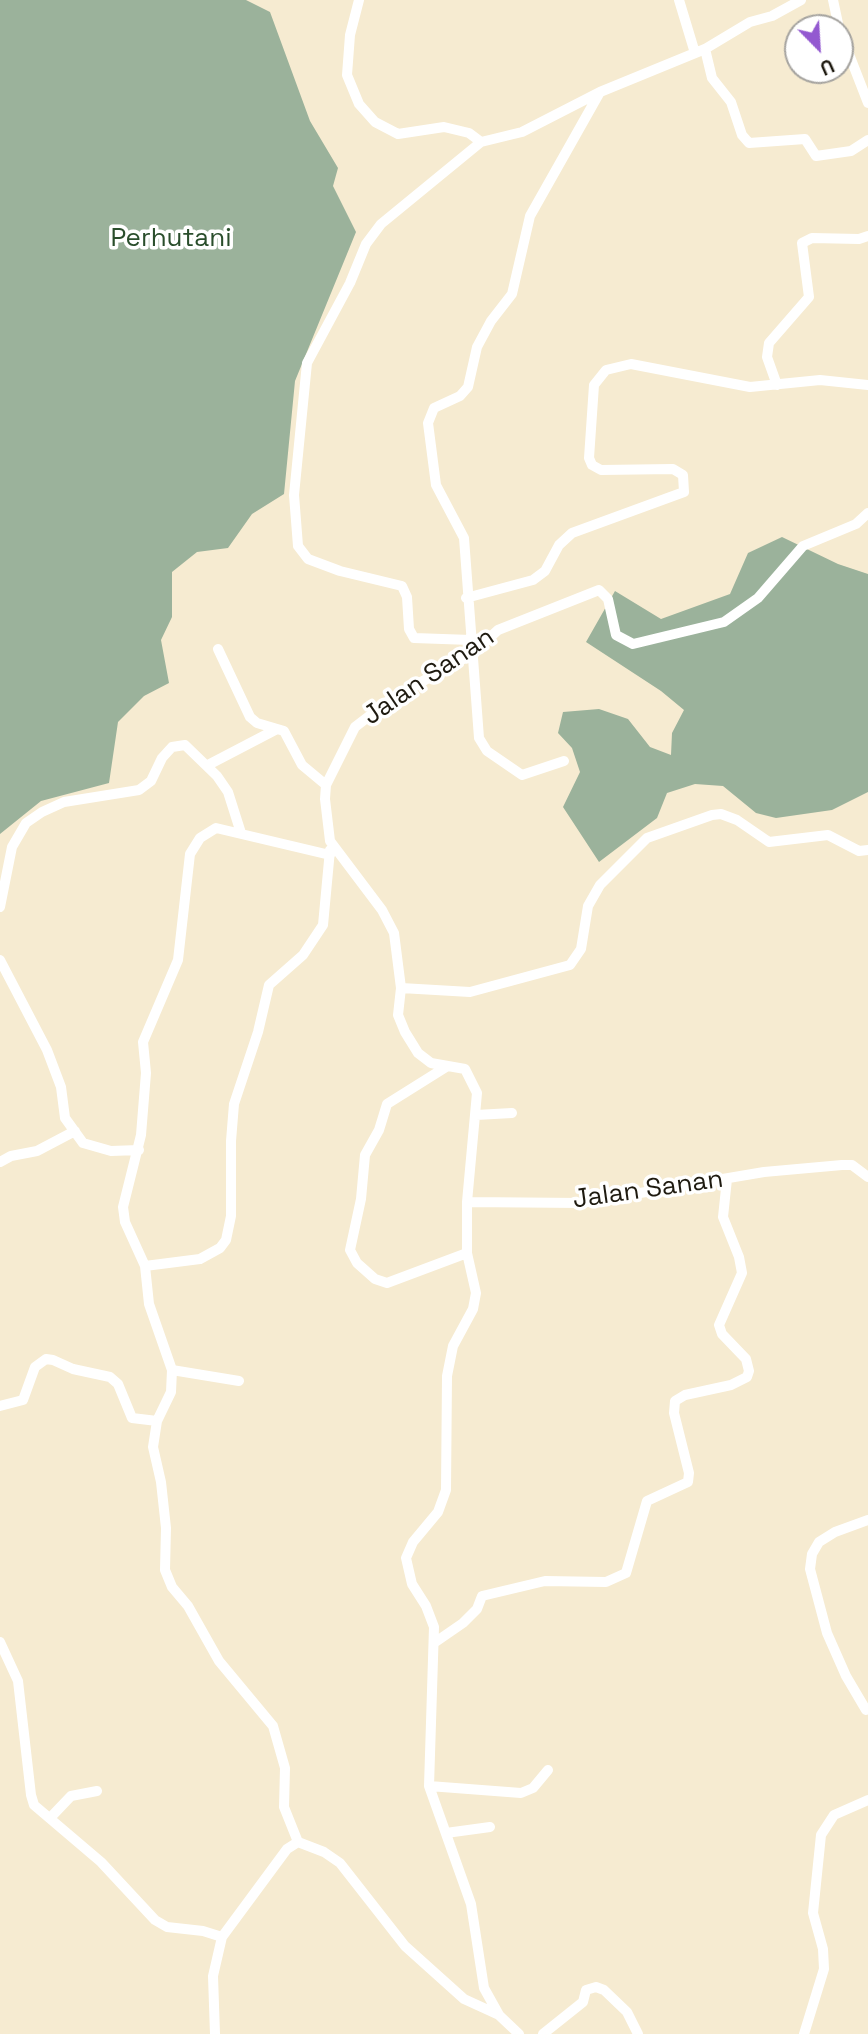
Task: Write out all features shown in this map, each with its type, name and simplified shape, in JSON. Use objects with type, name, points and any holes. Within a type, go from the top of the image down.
[{"type":"street","points":[[359,0],[350,35],[347,75],[359,104],[376,122],[398,134],[444,127],[469,133],[481,142]]},
{"type":"street","points":[[679,0],[712,78],[731,102],[742,135],[749,144],[805,139],[816,156],[851,151],[868,140]]},
{"type":"street","points":[[471,640],[414,638],[409,629],[407,597],[402,586],[340,571],[307,559],[298,546],[294,495],[307,363],[350,283],[366,244],[381,224],[481,142],[522,132],[600,92],[700,51],[750,22],[772,16],[801,0]]},
{"type":"street","points":[[854,66],[868,103]]},
{"type":"street","points":[[564,761],[522,775],[487,751],[477,730],[464,538],[436,485],[429,435],[430,414],[440,403],[460,396],[468,387],[477,347],[491,321],[512,294],[536,202],[600,92]]},
{"type":"street","points":[[777,385],[767,357],[769,343],[809,298],[802,243],[812,237],[859,239],[868,236]]},
{"type":"street","points":[[466,598],[533,580],[545,571],[559,545],[572,533],[684,492],[683,475],[673,469],[601,470],[592,464],[589,458],[594,385],[606,370],[631,364],[736,386],[820,380],[868,385]]},
{"type":"street","name":"Jalan Sanan","points":[[145,1266],[200,1259],[220,1248],[226,1240],[231,1216],[234,1104],[258,1032],[270,985],[303,955],[323,925],[330,855],[326,785],[355,727],[394,697],[471,654],[498,630],[518,619],[599,590],[607,599],[616,635],[633,644],[724,622],[758,598],[803,546],[856,524],[868,513]]},
{"type":"street","points":[[218,649],[250,717],[257,723],[284,732],[302,765],[326,785]]},
{"type":"street","points":[[208,765],[277,729]]},
{"type":"street","points":[[0,907],[12,847],[26,823],[41,812],[64,802],[139,790],[151,781],[162,758],[172,747],[185,745],[208,765],[228,792],[241,833]]},
{"type":"street","points":[[401,988],[470,992],[570,965],[581,949],[588,906],[600,885],[647,838],[712,815],[720,814],[737,820],[769,842],[828,835],[859,851],[868,850]]},
{"type":"street","points":[[330,855],[216,828],[200,838],[190,854],[178,960],[143,1042],[146,1073],[139,1150],[126,1187],[123,1216],[145,1266],[149,1304],[172,1370],[171,1392],[157,1421],[153,1447],[161,1482],[168,1580],[188,1606],[219,1661],[273,1726],[285,1768],[284,1807],[298,1842],[324,1852],[340,1863],[405,1946],[464,1999],[499,2015]]},
{"type":"street","points":[[330,841],[382,910],[394,933],[401,988],[398,1015],[405,1032],[418,1053],[431,1063],[462,1067],[477,1093],[467,1202],[467,1253],[475,1279],[476,1300],[453,1346],[447,1377],[446,1490],[438,1512],[413,1542],[405,1558],[412,1584],[431,1617],[434,1643],[429,1786],[471,1904],[484,1988],[499,2015],[519,2034]]},
{"type":"street","points":[[0,960],[47,1050],[61,1087],[65,1118],[83,1143],[111,1152],[139,1150]]},
{"type":"street","points":[[446,1067],[387,1104],[379,1129],[365,1155],[361,1199],[350,1250],[357,1263],[375,1279],[387,1283],[467,1253]]},
{"type":"street","points":[[476,1115],[512,1113]]},
{"type":"street","points":[[0,1162],[11,1156],[37,1151],[75,1132]]},
{"type":"street","name":"Jalan Sanan","points":[[467,1202],[581,1203],[727,1179],[842,1165],[852,1165],[868,1177]]},
{"type":"street","points":[[434,1643],[463,1623],[477,1608],[482,1596],[545,1581],[606,1582],[618,1578],[630,1567],[647,1501],[688,1482],[690,1473],[674,1413],[676,1401],[684,1395],[731,1385],[747,1377],[749,1371],[746,1359],[722,1334],[719,1325],[742,1273],[740,1258],[724,1225],[727,1179]]},
{"type":"street","points":[[0,1406],[23,1400],[35,1367],[46,1359],[73,1369],[110,1377],[118,1384],[132,1418],[157,1421]]},
{"type":"street","points":[[172,1370],[239,1381]]},
{"type":"street","points":[[867,1709],[846,1675],[827,1633],[810,1569],[812,1554],[819,1542],[835,1532],[868,1520]]},
{"type":"street","points":[[0,1648],[9,1658],[18,1681],[34,1805],[101,1862],[155,1920],[167,1927],[203,1931],[222,1937]]},
{"type":"street","points":[[429,1786],[521,1793],[533,1788],[548,1770]]},
{"type":"street","points":[[50,1818],[71,1796],[97,1791]]},
{"type":"street","points":[[804,2034],[824,1969],[823,1949],[813,1913],[821,1835],[834,1815],[868,1800]]},
{"type":"street","points":[[446,1833],[490,1826]]},
{"type":"street","points":[[215,2034],[213,1976],[222,1937],[287,1849],[298,1842]]},
{"type":"street","points":[[543,2034],[583,2002],[586,1990],[596,1987],[604,1990],[628,2012],[638,2034]]},
{"type":"green space","name":"Perhutani","points":[[0,0],[246,0],[270,12],[310,121],[338,168],[333,186],[356,232],[295,381],[284,494],[252,514],[228,548],[197,552],[172,572],[172,617],[161,640],[169,683],[144,696],[118,722],[109,783],[41,801],[0,834]]},
{"type":"green space","points":[[782,537],[838,564],[868,574],[868,792],[832,810],[776,818],[756,813],[723,786],[695,784],[667,793],[657,818],[599,862],[563,807],[580,772],[572,748],[558,733],[563,712],[599,709],[628,719],[650,747],[671,755],[672,733],[684,710],[661,691],[586,642],[615,591],[661,619],[730,594],[748,553]]}]
